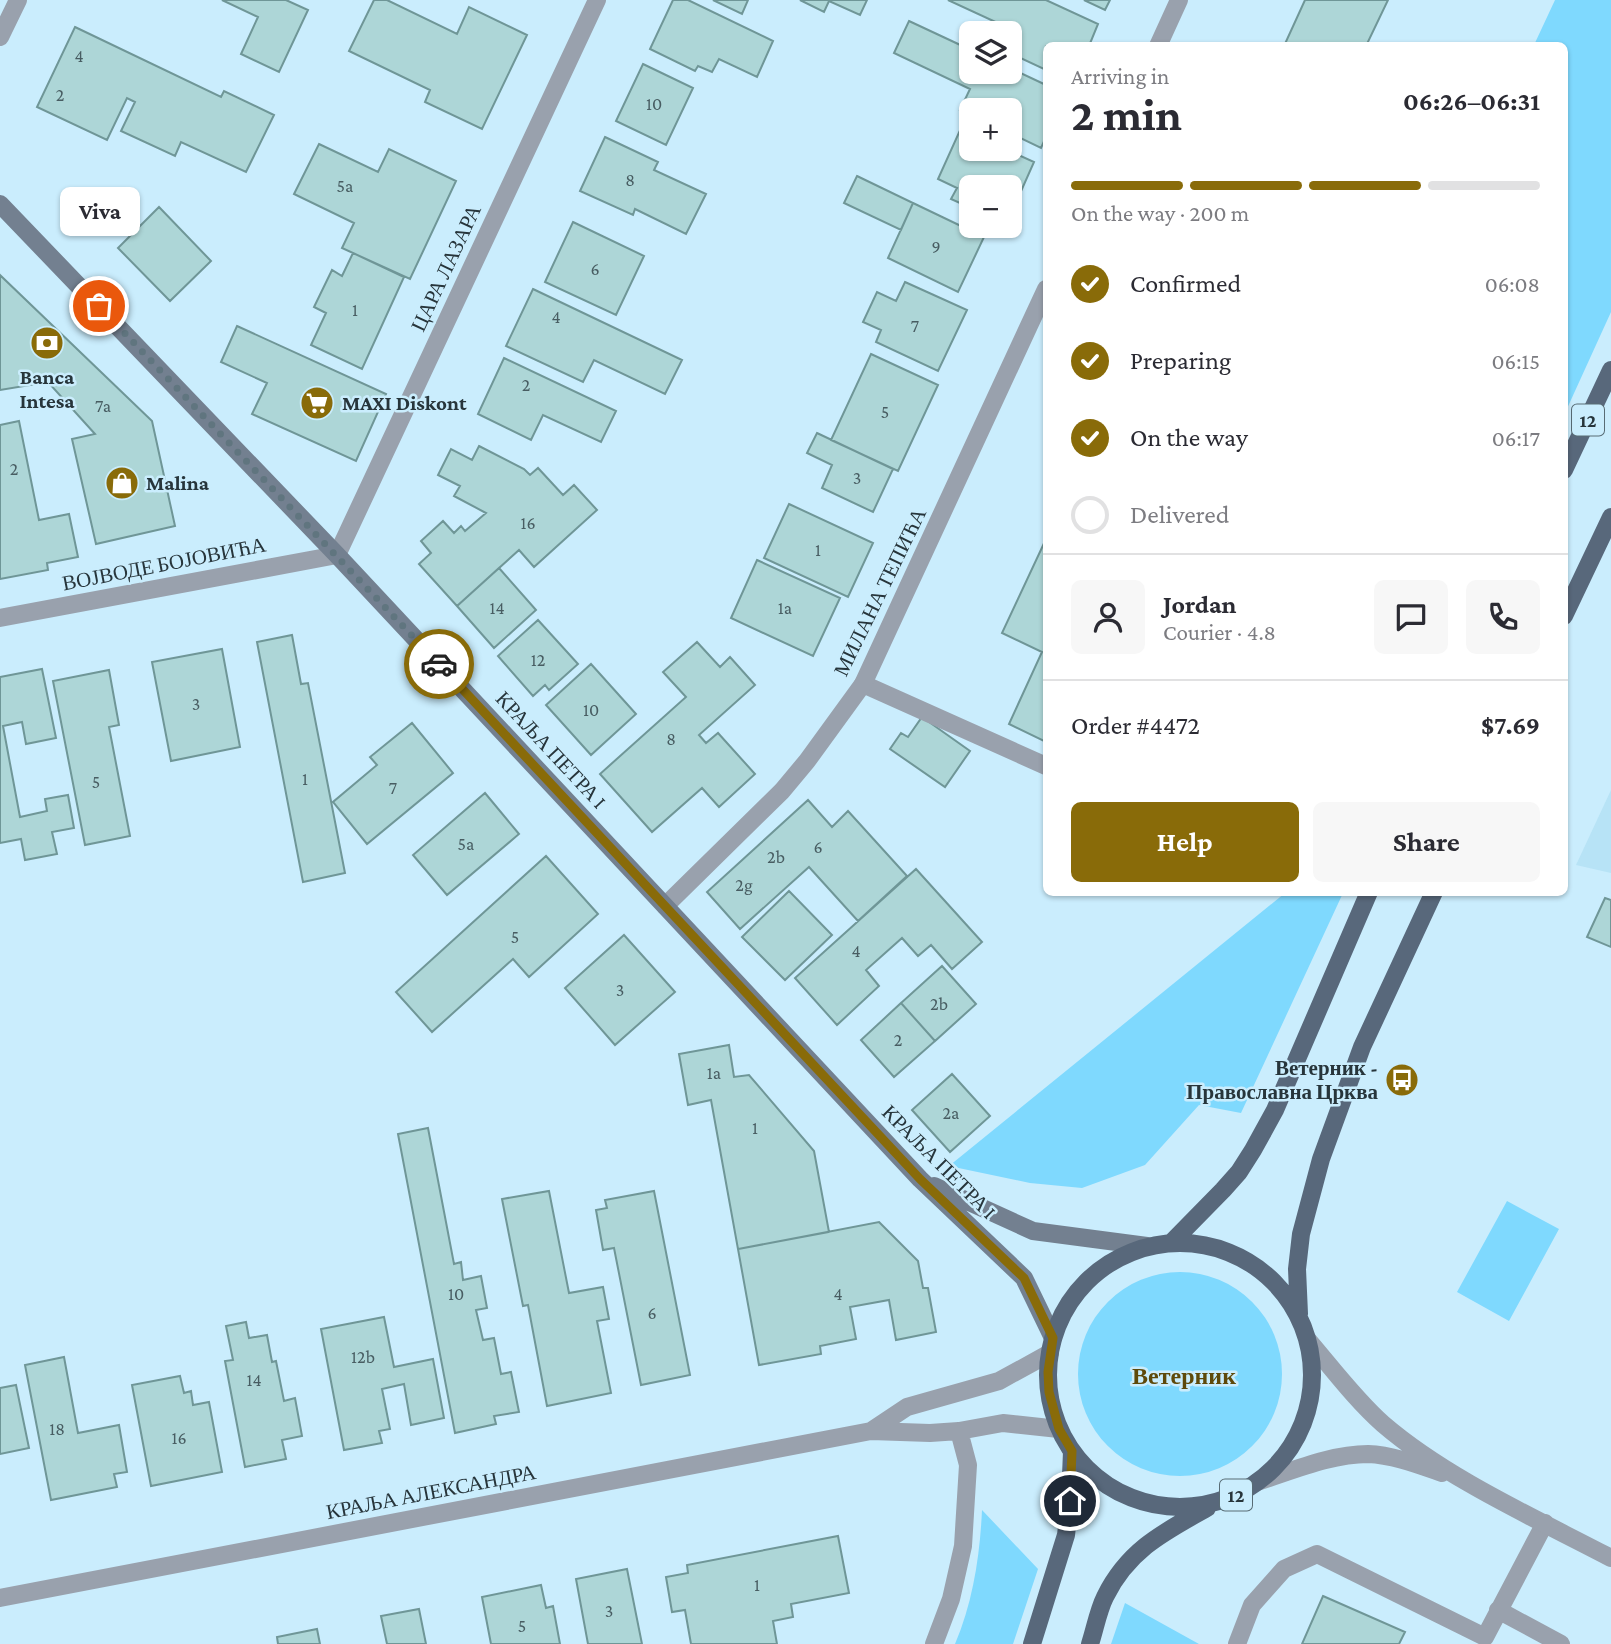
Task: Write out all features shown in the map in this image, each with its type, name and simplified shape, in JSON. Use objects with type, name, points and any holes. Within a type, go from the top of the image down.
[{"type":"main road","name":"12","points":[[1568,461],[1611,370]]},
{"type":"main road","points":[[1568,608],[1611,517]]},
{"type":"main road","points":[[1171,1243],[1231,1181],[1253,1150],[1275,1110],[1367,896]]},
{"type":"main road","name":"12","points":[[1300,1318],[1297,1269],[1300,1246],[1306,1211],[1321,1159],[1362,1047],[1432,896]]},
{"type":"main road","name":"12","points":[[1171,1243],[1216,1247],[1247,1261],[1274,1281],[1300,1318],[1312,1362],[1308,1408],[1289,1450],[1275,1468],[1238,1494],[1193,1507],[1170,1507],[1136,1500],[1104,1484],[1086,1469],[1072,1451],[1059,1429],[1049,1392],[1051,1346],[1061,1317],[1073,1297],[1088,1280],[1126,1254],[1147,1246],[1171,1243]]},
{"type":"main road","points":[[1032,1644],[1066,1535],[1072,1451]]},
{"type":"main road","name":"12","points":[[1090,1644],[1104,1598],[1126,1562],[1162,1533],[1216,1502]]},
{"type":"street","points":[[0,37],[18,0]]},
{"type":"street","name":"ЦАРА ЛАЗАРА","points":[[337,555],[597,0]]},
{"type":"street","points":[[1160,42],[1180,0]]},
{"type":"street","name":"КРАЉА ПЕТРА I","points":[[0,204],[337,555],[920,1179],[1024,1278],[1051,1346]]},
{"type":"street","name":"МИЛАНА ТЕПИЋА","points":[[665,906],[782,791],[863,684],[1043,295]]},
{"type":"street","name":"ВОЈВОДЕ БОЈОВИЋА","points":[[0,618],[337,555]]},
{"type":"street","points":[[863,684],[1043,765]]},
{"type":"street","points":[[920,1179],[1033,1231],[1147,1246]]},
{"type":"street","points":[[1308,1340],[1382,1423],[1407,1442],[1469,1482],[1611,1558]]},
{"type":"street","points":[[871,1431],[907,1406],[999,1381],[1051,1346]]},
{"type":"street","points":[[871,1431],[908,1434],[959,1431],[1003,1423],[1059,1429]]},
{"type":"street","name":"КРАЉА АЛЕКСАНДРА","points":[[0,1598],[871,1431]]},
{"type":"street","points":[[933,1644],[951,1599],[963,1546],[968,1465],[959,1431]]},
{"type":"street","points":[[1257,1482],[1349,1455],[1370,1454],[1405,1461],[1469,1482]]},
{"type":"street","points":[[1237,1644],[1252,1605],[1284,1569],[1317,1554],[1485,1637],[1545,1523]]},
{"type":"street","points":[[1498,1610],[1561,1644]]},
{"type":"shaded area","points":[[1555,0],[1611,0],[1611,312],[1568,406],[1568,42],[1535,42]]},
{"type":"shaded area","points":[[1611,790],[1611,873],[1576,865]]},
{"type":"shaded area","points":[[1281,896],[1342,896],[1241,1113],[1199,1105],[1145,1165],[1082,1188],[1030,1183],[949,1166]]},
{"type":"shaded area","points":[[1507,1201],[1559,1229],[1509,1321],[1457,1292]]},
{"type":"shaded area","points":[[1180,1272],[1219,1280],[1237,1289],[1252,1302],[1265,1317],[1274,1335],[1282,1374],[1274,1413],[1265,1431],[1252,1446],[1237,1459],[1219,1468],[1180,1476],[1141,1468],[1123,1459],[1108,1446],[1095,1431],[1086,1413],[1078,1374],[1086,1335],[1095,1317],[1108,1302],[1123,1289],[1141,1280]]},
{"type":"shaded area","points":[[982,1510],[1038,1569],[1013,1644],[955,1644],[967,1612],[974,1578]]},
{"type":"shaded area","points":[[1125,1603],[1199,1644],[1111,1644]]},
{"type":"building","points":[[222,0],[286,0],[308,10],[279,72],[241,54],[258,17]]},
{"type":"building","points":[[374,0],[387,0],[457,34],[469,7],[527,35],[482,129],[425,102],[430,90],[349,51]]},
{"type":"building","points":[[673,0],[688,0],[773,41],[757,77],[719,59],[712,72],[698,66],[695,71],[650,49]]},
{"type":"building","points":[[713,0],[748,0],[742,14]]},
{"type":"building","points":[[800,0],[867,0],[860,15],[829,1],[824,12]]},
{"type":"building","points":[[948,0],[1046,0],[1098,24],[1091,42],[1043,42],[1043,69],[1022,59],[1022,21],[994,21]]},
{"type":"building","points":[[1084,0],[1110,0],[1105,10]]},
{"type":"building","points":[[1305,0],[1388,0],[1368,42],[1286,42]]},
{"type":"building","points":[[909,21],[959,44],[959,84],[894,53]]},
{"type":"building","points":[[75,27],[221,97],[224,91],[274,115],[246,172],[181,142],[175,156],[121,131],[135,102],[127,98],[107,140],[37,107]]},
{"type":"building","points":[[643,64],[693,88],[666,145],[616,121]]},
{"type":"building","points":[[1022,74],[1043,84],[1041,148],[1022,139],[1022,98],[966,98],[970,89],[959,84],[1022,84]]},
{"type":"building","points":[[959,132],[959,161],[1022,161],[1022,157],[1034,162],[1022,189],[1022,175],[959,175],[959,203],[951,199],[957,188],[938,179]]},
{"type":"building","points":[[605,137],[658,162],[654,170],[706,194],[686,234],[635,209],[633,215],[580,191]]},
{"type":"building","points":[[319,144],[378,172],[389,149],[456,181],[410,279],[342,248],[354,223],[294,194]]},
{"type":"building","points":[[857,176],[913,203],[901,230],[844,203]]},
{"type":"building","points":[[913,203],[959,225],[959,238],[984,238],[958,292],[888,258]]},
{"type":"building","points":[[159,207],[211,261],[170,301],[118,248]]},
{"type":"building","points":[[573,222],[644,256],[616,315],[545,282]]},
{"type":"building","points":[[353,253],[404,277],[362,369],[311,345],[326,313],[314,307],[332,270],[342,276]]},
{"type":"building","points":[[0,275],[152,421],[175,526],[96,544],[72,439],[95,434],[48,382],[0,390]]},
{"type":"building","points":[[905,282],[967,310],[938,371],[876,342],[881,330],[863,322],[877,292],[896,301]]},
{"type":"building","points":[[533,289],[682,360],[665,394],[594,360],[583,382],[506,346]]},
{"type":"building","points":[[237,326],[386,394],[356,461],[252,414],[267,383],[221,362]]},
{"type":"building","points":[[871,354],[938,385],[898,471],[831,440]]},
{"type":"building","points":[[504,358],[616,411],[601,442],[543,415],[531,440],[478,414]]},
{"type":"building","points":[[19,421],[39,520],[69,514],[78,557],[47,563],[48,570],[0,579],[0,425]]},
{"type":"building","points":[[817,433],[893,469],[873,512],[822,488],[832,465],[807,453]]},
{"type":"building","points":[[479,446],[524,469],[530,475],[538,468],[563,495],[574,485],[597,510],[534,567],[519,550],[457,606],[419,564],[431,553],[421,541],[443,521],[454,533],[461,526],[465,531],[486,513],[454,496],[460,486],[438,475],[451,449],[472,460]]},
{"type":"building","points":[[789,504],[873,543],[848,597],[764,558]]},
{"type":"building","points":[[1043,545],[1043,741],[1009,724],[1042,652],[1002,633]]},
{"type":"building","points":[[757,560],[840,598],[813,656],[731,618]]},
{"type":"building","points":[[499,568],[536,610],[494,648],[457,606]]},
{"type":"building","points":[[538,620],[578,664],[549,690],[545,685],[533,696],[498,656]]},
{"type":"building","points":[[292,635],[301,684],[308,683],[345,873],[303,882],[257,642]]},
{"type":"building","points":[[697,642],[720,667],[730,657],[755,685],[699,735],[706,743],[718,733],[755,774],[719,807],[702,788],[652,832],[600,774],[686,697],[663,672]]},
{"type":"building","points":[[222,649],[240,747],[171,761],[152,662]]},
{"type":"building","points":[[591,664],[636,714],[591,755],[546,705]]},
{"type":"building","points":[[42,669],[56,738],[26,744],[22,722],[3,726],[20,817],[47,811],[45,799],[68,795],[74,828],[52,832],[57,854],[25,860],[21,839],[0,843],[0,677]]},
{"type":"building","points":[[109,670],[119,725],[109,727],[130,836],[85,845],[53,681]]},
{"type":"building","points":[[922,717],[970,751],[945,787],[890,749],[901,733],[908,737]]},
{"type":"building","points":[[412,723],[453,773],[367,844],[333,802],[377,765],[370,757]]},
{"type":"building","points":[[485,793],[519,834],[447,895],[413,855]]},
{"type":"building","points":[[808,800],[832,827],[848,811],[907,876],[858,921],[809,867],[740,929],[707,892]]},
{"type":"building","points":[[546,856],[598,914],[529,977],[513,959],[432,1032],[396,992]]},
{"type":"building","points":[[916,869],[982,942],[952,969],[931,945],[918,956],[902,938],[866,970],[879,986],[837,1025],[795,978]]},
{"type":"building","points":[[789,891],[832,935],[785,980],[742,937]]},
{"type":"building","points":[[1605,898],[1611,900],[1611,947],[1587,937]]},
{"type":"building","points":[[624,935],[675,992],[615,1045],[565,988]]},
{"type":"building","points":[[942,966],[976,1004],[935,1041],[901,1003]]},
{"type":"building","points":[[901,1003],[935,1041],[894,1077],[861,1040]]},
{"type":"building","points":[[729,1045],[734,1077],[749,1075],[814,1151],[829,1232],[738,1249],[711,1100],[688,1105],[679,1054]]},
{"type":"building","points":[[952,1074],[990,1116],[950,1152],[912,1110]]},
{"type":"building","points":[[428,1128],[454,1264],[461,1262],[463,1280],[481,1276],[487,1308],[476,1310],[483,1340],[494,1338],[501,1374],[511,1372],[519,1412],[494,1416],[496,1424],[455,1433],[398,1134]]},
{"type":"building","points":[[549,1191],[569,1293],[603,1287],[609,1319],[597,1321],[611,1393],[547,1406],[528,1305],[523,1306],[502,1199]]},
{"type":"building","points":[[654,1191],[690,1375],[641,1385],[614,1248],[603,1250],[596,1210],[607,1208],[605,1200]]},
{"type":"building","points":[[879,1222],[918,1261],[923,1288],[928,1288],[936,1332],[896,1340],[889,1300],[850,1307],[856,1339],[820,1346],[821,1354],[759,1365],[738,1249]]},
{"type":"building","points":[[384,1317],[394,1367],[433,1359],[444,1418],[411,1425],[404,1384],[382,1389],[390,1429],[379,1431],[382,1443],[344,1450],[321,1329]]},
{"type":"building","points":[[246,1322],[249,1338],[267,1335],[272,1362],[276,1361],[284,1401],[295,1398],[302,1436],[282,1440],[286,1459],[245,1467],[225,1361],[233,1360],[226,1326]]},
{"type":"building","points":[[64,1357],[78,1433],[119,1425],[127,1472],[114,1474],[117,1487],[51,1500],[25,1365]]},
{"type":"building","points":[[180,1376],[184,1393],[191,1391],[193,1405],[209,1402],[222,1472],[151,1486],[132,1385]]},
{"type":"building","points":[[16,1385],[29,1448],[0,1454],[0,1388]]},
{"type":"building","points":[[838,1536],[849,1593],[791,1604],[793,1617],[773,1621],[777,1644],[691,1644],[685,1610],[672,1612],[666,1577],[688,1573],[687,1565]]},
{"type":"building","points":[[627,1569],[642,1644],[588,1644],[576,1579]]},
{"type":"building","points":[[541,1585],[546,1608],[553,1606],[560,1644],[491,1644],[482,1597]]},
{"type":"building","points":[[1323,1596],[1405,1632],[1399,1644],[1302,1644]]},
{"type":"building","points":[[419,1609],[426,1644],[387,1644],[381,1616]]},
{"type":"building","points":[[317,1629],[320,1644],[278,1644],[277,1637]]},
{"type":"way so far","points":[[99,306],[439,664]]},
{"type":"place","name":"Viva","points":[[99,306]]},
{"type":"place","name":"Banca Intesa","points":[[47,343]]},
{"type":"place","name":"MAXI Diskont","points":[[317,403]]},
{"type":"place","name":"Malina","points":[[122,483]]},
{"type":"place","name":"Ветерник - Православна Црква","points":[[1402,1080]]},
{"type":"district","name":"Ветерник","points":[[1184,1375]]},
{"type":"route","points":[[439,664],[920,1179],[1024,1278],[1053,1338],[1048,1372],[1049,1392],[1059,1429],[1072,1451],[1070,1501]]}]
